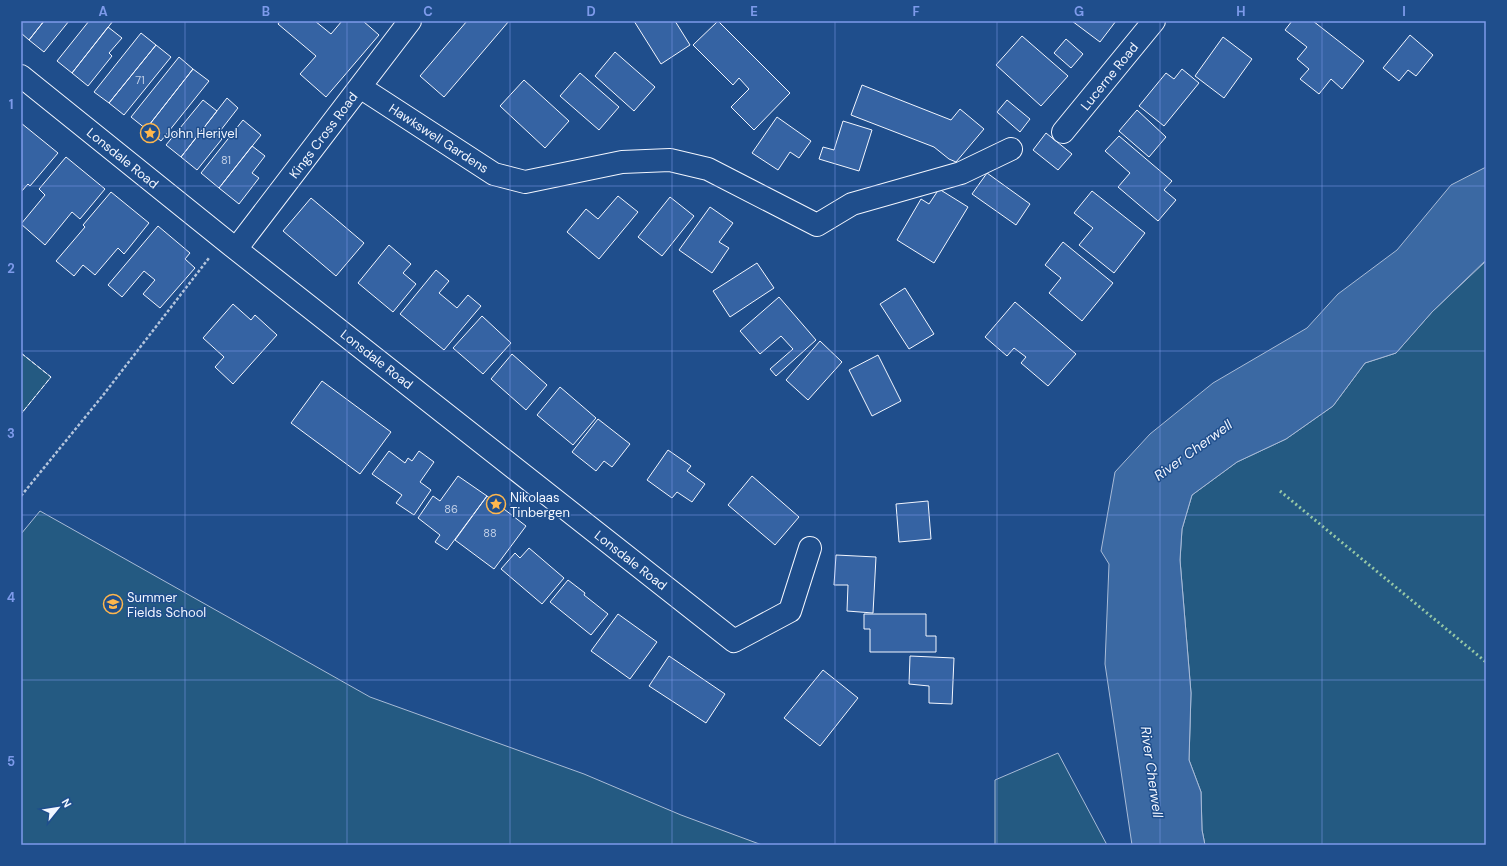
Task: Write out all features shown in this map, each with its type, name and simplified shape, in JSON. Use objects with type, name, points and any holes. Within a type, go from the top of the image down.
[{"type":"street","name":"Kings Cross Road","points":[[236,249],[410,21]]},
{"type":"street","name":"Lucerne Road","points":[[1063,132],[1154,21]]},
{"type":"street","name":"Lonsdale Road","points":[[21,76],[236,249],[734,641],[790,611],[810,548]]},
{"type":"street","name":"Hawkswell Gardens","points":[[360,87],[494,174],[525,182],[622,162],[670,160],[708,169],[817,226],[852,204],[961,173],[1011,149]]},
{"type":"path","points":[[21,496],[104,394],[213,254],[236,249]]},
{"type":"shaded area","points":[[1486,261],[1486,845],[1205,845],[1202,830],[1201,792],[1189,760],[1191,693],[1180,560],[1182,529],[1192,495],[1237,462],[1286,439],[1333,406],[1365,363],[1396,353],[1432,312]]},
{"type":"shaded area","points":[[21,353],[51,377],[21,414]]},
{"type":"shaded area","name":"Summer Fields School","points":[[40,511],[370,697],[584,774],[681,815],[762,845],[21,845],[21,534]]},
{"type":"shaded area","points":[[1058,753],[1107,845],[995,845],[995,780]]},
{"type":"water","name":"River Cherwell","points":[[1486,167],[1486,260],[1432,312],[1396,353],[1365,363],[1333,406],[1286,439],[1237,462],[1192,495],[1182,529],[1180,560],[1191,693],[1189,760],[1201,792],[1202,830],[1205,845],[1132,845],[1105,664],[1109,564],[1101,551],[1115,472],[1150,434],[1213,383],[1307,328],[1338,294],[1397,250],[1451,185]]},
{"type":"building","points":[[21,21],[44,21],[29,40],[21,33]]},
{"type":"building","points":[[44,21],[69,21],[44,52],[29,40]]},
{"type":"building","points":[[89,21],[113,21],[72,73],[57,61]]},
{"type":"building","points":[[280,21],[315,21],[331,34],[342,21],[363,21],[379,35],[326,97],[300,74],[316,56],[278,24]]},
{"type":"building","points":[[467,21],[509,21],[444,97],[420,76]]},
{"type":"building","points":[[634,21],[675,21],[690,45],[661,64]]},
{"type":"building","points":[[718,21],[790,93],[754,130],[731,107],[749,89],[739,78],[733,85],[693,45]]},
{"type":"building","points":[[1072,21],[1116,21],[1100,42]]},
{"type":"building","points":[[1292,21],[1313,21],[1364,61],[1342,89],[1331,79],[1319,94],[1300,79],[1309,69],[1297,59],[1307,47],[1285,30]]},
{"type":"building","points":[[108,27],[122,38],[109,53],[112,56],[88,86],[72,73]]},
{"type":"building","points":[[141,33],[156,45],[109,103],[94,92]]},
{"type":"building","points":[[1410,35],[1433,55],[1416,76],[1408,70],[1399,81],[1383,68]]},
{"type":"building","points":[[1022,36],[1068,76],[1041,106],[996,65]]},
{"type":"building","points":[[1223,37],[1252,59],[1224,98],[1195,76]]},
{"type":"building","points":[[1066,39],[1083,54],[1071,68],[1054,53]]},
{"type":"building","points":[[156,45],[171,57],[124,115],[109,103]]},
{"type":"building","points":[[615,52],[655,87],[634,111],[595,76]]},
{"type":"building","points":[[179,57],[193,69],[146,129],[131,117]]},
{"type":"building","points":[[193,69],[209,81],[161,141],[146,129]]},
{"type":"building","points":[[1182,69],[1199,83],[1164,126],[1139,106],[1166,73],[1174,79]]},
{"type":"building","points":[[580,73],[619,107],[599,130],[560,96]]},
{"type":"building","points":[[524,80],[569,121],[545,148],[500,106]]},
{"type":"building","points":[[862,85],[951,120],[960,109],[984,129],[956,162],[949,159],[934,147],[851,115]]},
{"type":"building","points":[[227,98],[238,108],[217,135],[222,139],[197,170],[181,157]]},
{"type":"building","points":[[203,100],[217,111],[181,157],[166,145]]},
{"type":"building","points":[[1007,100],[1030,119],[1020,132],[997,112]]},
{"type":"building","points":[[1137,110],[1166,137],[1149,157],[1119,131]]},
{"type":"building","points":[[777,117],[811,141],[799,158],[790,152],[778,170],[752,153]]},
{"type":"building","points":[[243,120],[261,135],[219,188],[201,173]]},
{"type":"building","points":[[843,121],[872,130],[859,171],[819,159],[823,147],[834,150]]},
{"type":"building","points":[[21,123],[58,153],[30,186],[28,184],[21,192]]},
{"type":"building","points":[[1046,133],[1072,154],[1058,170],[1033,150]]},
{"type":"building","points":[[1119,136],[1172,181],[1164,190],[1176,200],[1158,221],[1118,187],[1130,173],[1105,151]]},
{"type":"building","points":[[252,146],[265,156],[252,173],[259,178],[239,204],[219,188]]},
{"type":"building","points":[[66,157],[105,189],[80,219],[72,212],[45,245],[21,224],[45,195],[39,189]]},
{"type":"building","points":[[987,173],[1030,204],[1016,225],[972,194]]},
{"type":"building","points":[[939,189],[968,207],[934,263],[897,240],[921,199],[929,204]]},
{"type":"building","points":[[1092,191],[1145,233],[1114,273],[1079,245],[1093,228],[1074,213]]},
{"type":"building","points":[[111,192],[149,223],[124,254],[118,248],[95,275],[83,265],[74,276],[56,261],[85,227],[83,225]]},
{"type":"building","points":[[618,196],[638,212],[599,259],[567,232],[586,209],[598,219]]},
{"type":"building","points":[[670,197],[694,216],[662,256],[638,237]]},
{"type":"building","points":[[311,198],[364,243],[336,276],[283,231]]},
{"type":"building","points":[[710,207],[733,223],[719,242],[729,248],[712,273],[679,250]]},
{"type":"building","points":[[158,226],[190,253],[185,259],[195,268],[160,308],[143,294],[155,280],[144,271],[122,297],[108,285]]},
{"type":"building","points":[[1063,242],[1113,283],[1082,321],[1049,293],[1061,278],[1045,265]]},
{"type":"building","points":[[389,245],[411,264],[403,273],[416,284],[393,312],[358,283]]},
{"type":"building","points":[[757,263],[774,288],[730,317],[713,291]]},
{"type":"building","points":[[436,270],[449,281],[439,293],[457,308],[468,295],[481,306],[444,350],[400,314]]},
{"type":"building","points":[[905,288],[934,334],[909,349],[880,304]]},
{"type":"building","points":[[779,297],[816,340],[776,376],[770,369],[793,349],[781,336],[760,354],[740,331]]},
{"type":"building","points":[[1015,302],[1076,354],[1048,386],[1021,363],[1026,357],[1014,348],[1007,356],[985,337]]},
{"type":"building","points":[[233,304],[251,320],[255,315],[277,335],[233,384],[215,367],[224,357],[203,338]]},
{"type":"building","points":[[482,316],[511,343],[483,374],[453,348]]},
{"type":"building","points":[[820,341],[842,362],[808,400],[786,380]]},
{"type":"building","points":[[512,354],[547,385],[526,410],[491,379]]},
{"type":"building","points":[[878,355],[901,401],[872,416],[849,370]]},
{"type":"building","points":[[322,381],[391,432],[360,474],[291,423]]},
{"type":"building","points":[[560,387],[596,418],[573,445],[537,415]]},
{"type":"building","points":[[598,419],[630,444],[612,467],[604,461],[596,471],[572,452]]},
{"type":"building","points":[[668,450],[691,466],[687,471],[705,484],[692,502],[677,492],[672,498],[647,480]]},
{"type":"building","points":[[389,451],[405,463],[408,458],[412,461],[419,451],[434,462],[420,482],[431,490],[414,515],[396,503],[402,495],[372,474]]},
{"type":"building","points":[[458,476],[487,496],[447,550],[435,542],[440,535],[418,518],[433,496],[440,501]]},
{"type":"building","points":[[752,476],[799,517],[775,545],[728,505]]},
{"type":"building","points":[[487,496],[526,526],[494,569],[455,540]]},
{"type":"building","points":[[928,501],[931,539],[899,542],[896,504]]},
{"type":"building","points":[[529,548],[564,578],[542,604],[501,569],[515,553],[520,558]]},
{"type":"building","points":[[836,555],[876,557],[873,613],[847,611],[848,585],[834,585]]},
{"type":"building","points":[[568,580],[608,614],[591,635],[550,602]]},
{"type":"building","points":[[618,614],[657,642],[630,679],[591,651]]},
{"type":"building","points":[[864,614],[926,614],[926,636],[936,636],[936,652],[870,652],[870,629],[864,629]]},
{"type":"building","points":[[669,656],[725,694],[706,723],[649,686]]},
{"type":"building","points":[[910,656],[954,658],[952,704],[929,703],[929,686],[909,684]]},
{"type":"building","points":[[823,670],[858,698],[820,746],[784,718]]},
{"type":"hedge","points":[[1280,491],[1486,662]]},
{"type":"fence","points":[[21,353],[51,377],[21,414]]},
{"type":"place","name":"John Herivel","points":[[150,133]]},
{"type":"place","name":"Nikolaas Tinbergen","points":[[496,504]]},
{"type":"place","name":"Summer Fields School","points":[[113,604]]}]
